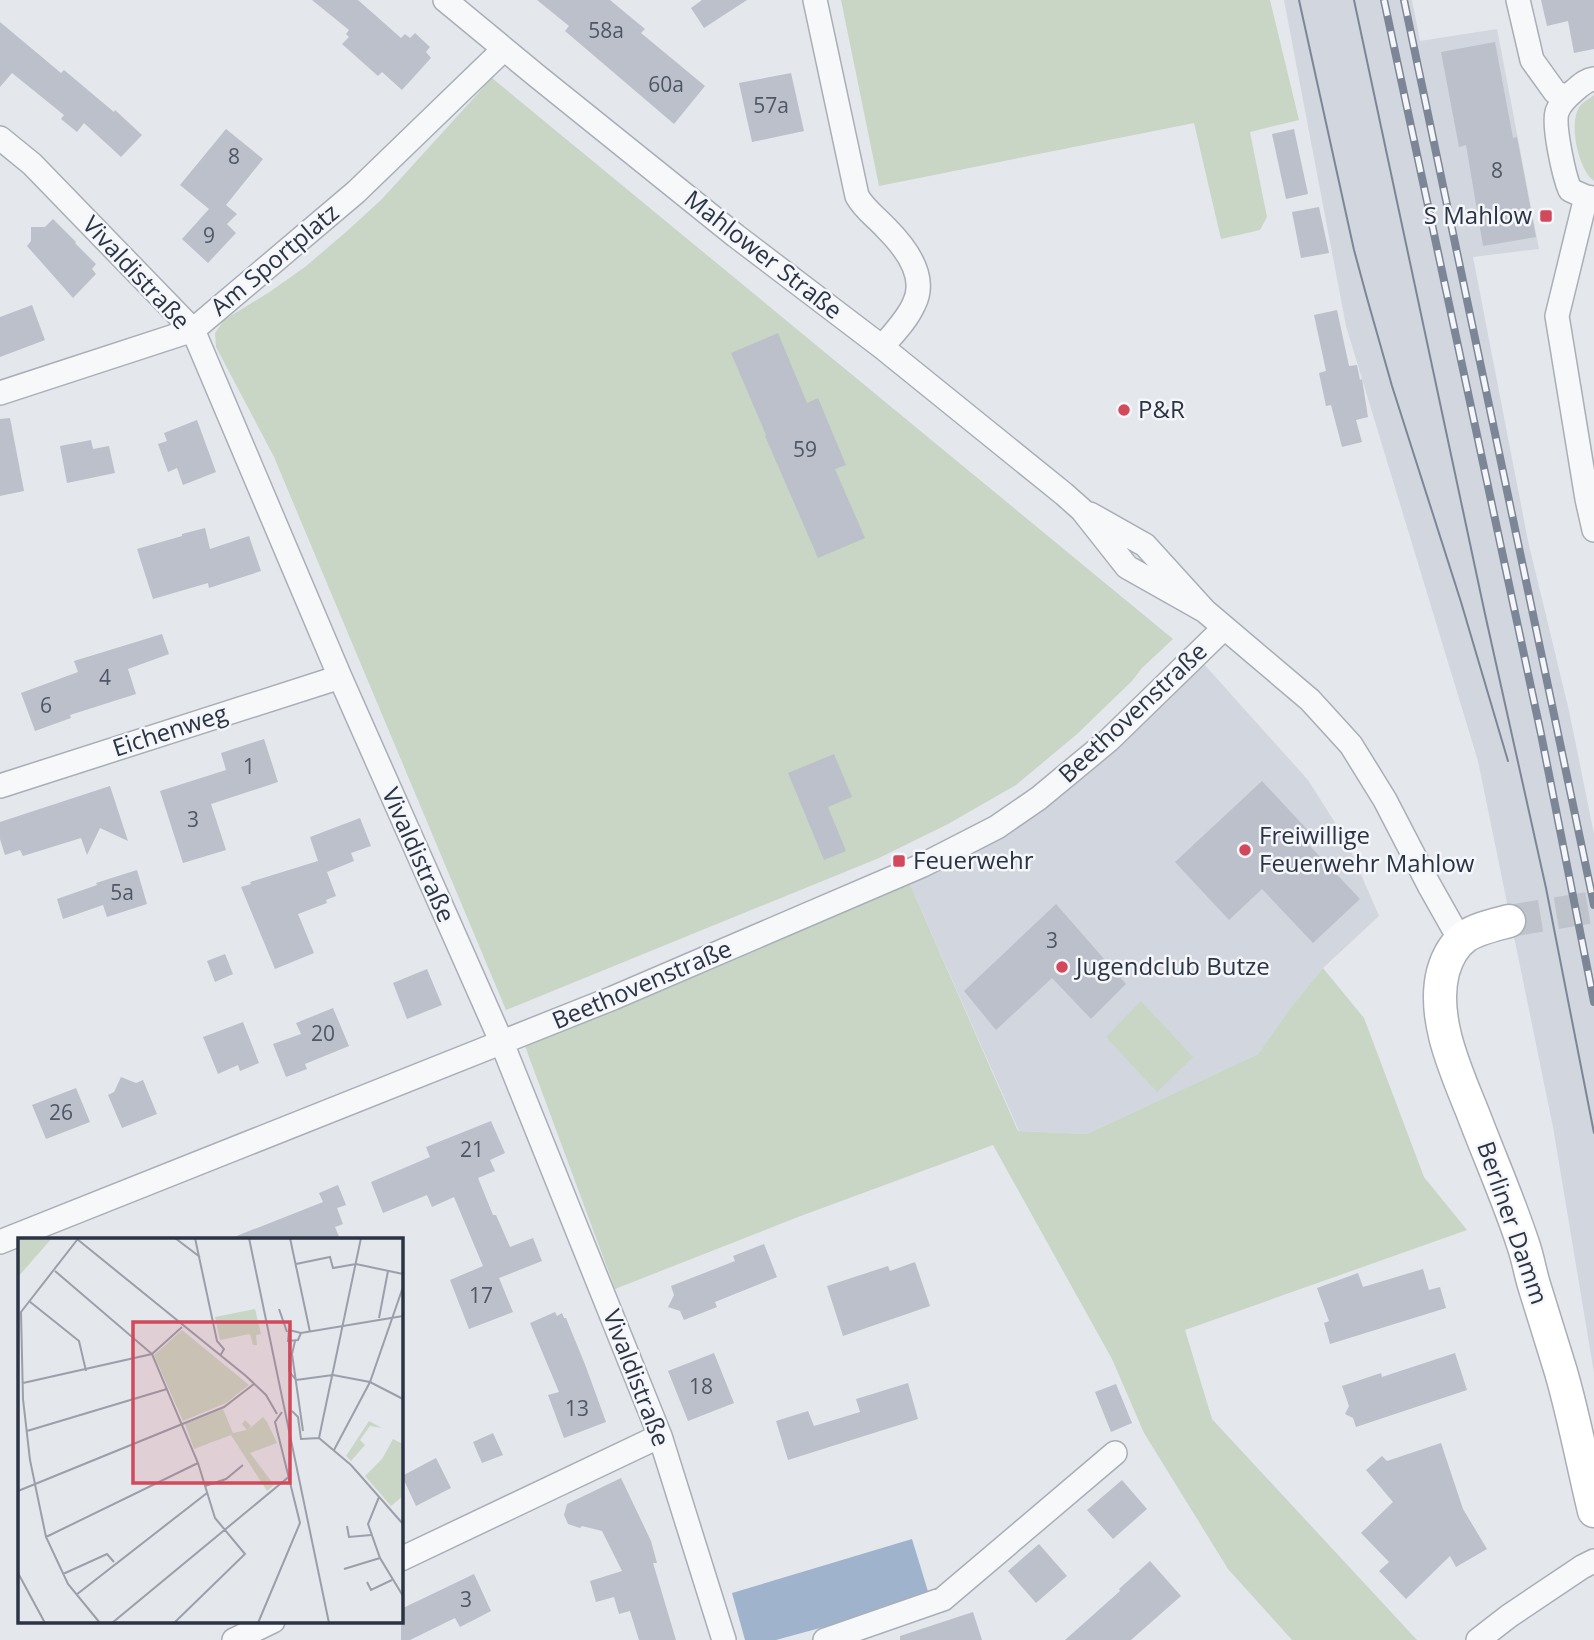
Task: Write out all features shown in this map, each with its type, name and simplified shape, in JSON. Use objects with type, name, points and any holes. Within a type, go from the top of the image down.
[{"type":"main road","points":[[1460,940],[1476,929],[1509,920]]},
{"type":"main road","name":"Berliner Damm","points":[[1460,940],[1443,972],[1441,1021],[1453,1061],[1524,1246],[1561,1374],[1594,1511]]},
{"type":"street","name":"Mahlower Straße","points":[[445,0],[736,236],[882,347],[1082,510],[1127,567],[1205,611],[1310,699],[1351,745],[1385,800],[1460,940]]},
{"type":"street","points":[[815,0],[857,196],[862,205],[900,242],[915,267],[918,279],[914,304],[882,347]]},
{"type":"street","points":[[1518,0],[1532,60],[1555,92],[1566,97]]},
{"type":"street","name":"Am Sportplatz","points":[[0,393],[192,330],[356,192],[504,48]]},
{"type":"street","points":[[1594,79],[1588,80],[1566,97],[1557,112],[1557,131],[1566,182],[1570,190],[1590,197],[1557,316],[1594,530]]},
{"type":"street","name":"Vivaldistraße","points":[[0,138],[32,164],[192,330],[340,677],[502,1043],[660,1436],[724,1640]]},
{"type":"street","name":"Beethovenstraße","points":[[0,1242],[613,998],[917,868],[997,827],[1039,798],[1109,740],[1224,628]]},
{"type":"street","name":"Eichenweg","points":[[0,786],[340,677]]},
{"type":"street","points":[[402,1559],[660,1436]]},
{"type":"street","points":[[825,1640],[943,1600],[1115,1453]]},
{"type":"street","points":[[1478,1640],[1561,1581],[1594,1562]]},
{"type":"street","points":[[234,1640],[271,1622]]},
{"type":"shaded area","points":[[1284,0],[1412,0],[1420,41],[1497,29],[1539,249],[1473,257],[1528,541],[1569,711],[1594,834],[1594,1373],[1553,1127],[1478,761],[1346,326]]},
{"type":"shaded area","points":[[1203,663],[1308,780],[1346,840],[1379,916],[1323,968],[1258,1054],[1087,1134],[1019,1131],[908,880]]},
{"type":"green space","points":[[841,0],[1270,0],[1299,120],[1250,132],[1267,217],[1260,230],[1221,239],[1194,123],[879,186]]},
{"type":"green space","points":[[492,78],[1173,639],[1076,735],[1016,785],[948,824],[879,858],[506,1010],[274,457],[216,347],[215,333],[224,320],[305,267],[382,199]]},
{"type":"green space","points":[[1594,95],[1594,181],[1579,157],[1575,123],[1580,106]]},
{"type":"green space","points":[[908,880],[1018,1131],[1087,1134],[1258,1054],[1323,968],[1364,1018],[1424,1177],[1467,1230],[1185,1330],[1212,1419],[1417,1640],[1292,1640],[1228,1569],[1144,1433],[1112,1359],[993,1145],[798,1217],[615,1289],[522,1038]]},
{"type":"green space","points":[[1141,1001],[1193,1057],[1157,1092],[1106,1037]]},
{"type":"water","points":[[912,1539],[930,1598],[776,1640],[745,1640],[732,1593]]},
{"type":"building","points":[[312,0],[358,0],[401,38],[405,34],[410,38],[415,33],[430,47],[426,52],[431,58],[402,90],[382,72],[378,76],[342,44],[349,37],[346,34],[349,30]]},
{"type":"building","points":[[537,0],[610,0],[645,29],[641,33],[705,86],[674,124],[565,31],[569,26]]},
{"type":"building","points":[[702,0],[747,0],[704,28],[691,8]]},
{"type":"building","points":[[1541,0],[1594,0],[1594,49],[1574,53],[1568,21],[1547,26]]},
{"type":"building","points":[[0,22],[61,73],[64,70],[114,112],[115,110],[142,135],[121,157],[84,123],[77,132],[61,119],[64,115],[12,73],[0,87]]},
{"type":"building","points":[[1495,42],[1513,138],[1517,137],[1536,237],[1483,246],[1466,145],[1459,147],[1441,52]]},
{"type":"building","points":[[791,73],[804,131],[752,142],[739,83]]},
{"type":"building","points":[[226,129],[263,159],[226,205],[237,214],[227,224],[236,233],[208,263],[182,239],[209,209],[180,185]]},
{"type":"building","points":[[1294,129],[1308,194],[1286,199],[1272,134]]},
{"type":"building","points":[[1319,207],[1329,253],[1301,258],[1292,212]]},
{"type":"building","points":[[53,219],[96,264],[92,269],[96,274],[73,298],[27,246],[31,241],[31,227],[45,227]]},
{"type":"building","points":[[32,305],[45,340],[0,357],[0,317]]},
{"type":"building","points":[[1337,310],[1349,366],[1357,365],[1360,380],[1362,379],[1368,417],[1356,420],[1362,442],[1342,447],[1331,405],[1326,406],[1319,373],[1326,371],[1314,315]]},
{"type":"building","points":[[778,333],[807,403],[818,398],[846,465],[835,469],[865,538],[818,558],[731,353]]},
{"type":"building","points":[[10,418],[24,491],[0,496],[0,419]]},
{"type":"building","points":[[197,420],[216,472],[183,485],[177,468],[168,472],[158,444],[167,441],[164,433]]},
{"type":"building","points":[[91,440],[93,449],[109,446],[115,473],[67,483],[60,446]]},
{"type":"building","points":[[205,528],[210,549],[249,536],[261,571],[209,588],[208,583],[153,599],[137,549]]},
{"type":"building","points":[[162,634],[169,654],[128,669],[136,694],[70,715],[71,718],[35,731],[21,693],[78,672],[74,661]]},
{"type":"building","points":[[264,739],[278,782],[211,804],[226,850],[183,863],[160,791],[226,770],[221,753]]},
{"type":"building","points":[[834,754],[852,797],[828,807],[846,851],[824,860],[788,773]]},
{"type":"building","name":"Freiwillige Feuerwehr Mahlow","points":[[1262,781],[1316,839],[1309,845],[1360,899],[1313,943],[1262,889],[1229,920],[1175,862]]},
{"type":"building","points":[[110,786],[128,841],[100,828],[87,855],[81,838],[23,856],[20,850],[5,855],[0,839],[0,822]]},
{"type":"building","points":[[360,818],[371,846],[351,853],[354,861],[327,872],[336,896],[326,900],[327,903],[298,914],[314,953],[275,969],[241,887],[318,861],[310,837]]},
{"type":"building","points":[[137,870],[147,904],[107,917],[103,905],[63,919],[57,899]]},
{"type":"building","points":[[1056,904],[1126,984],[1091,1019],[1052,978],[996,1030],[964,991]]},
{"type":"building","points":[[225,954],[233,974],[215,982],[207,961]]},
{"type":"building","points":[[427,969],[442,1005],[407,1019],[393,983]]},
{"type":"building","points":[[333,1008],[349,1046],[305,1064],[307,1069],[286,1077],[273,1044],[301,1034],[296,1023]]},
{"type":"building","points":[[243,1022],[259,1063],[240,1071],[238,1065],[218,1074],[203,1037]]},
{"type":"building","points":[[121,1077],[136,1083],[143,1080],[157,1114],[122,1128],[108,1095],[114,1092]]},
{"type":"building","points":[[76,1088],[90,1122],[46,1139],[32,1105]]},
{"type":"building","points":[[491,1121],[505,1153],[490,1160],[495,1171],[478,1178],[510,1247],[533,1238],[542,1261],[499,1278],[513,1312],[469,1329],[450,1280],[483,1266],[454,1197],[432,1207],[427,1195],[383,1213],[371,1182],[430,1157],[426,1147]]},
{"type":"building","points":[[338,1185],[346,1205],[337,1208],[343,1224],[335,1227],[340,1238],[234,1238],[323,1202],[319,1193]]},
{"type":"building","points":[[764,1244],[777,1277],[715,1302],[717,1307],[684,1320],[680,1311],[668,1307],[674,1295],[671,1286],[735,1261],[733,1256]]},
{"type":"building","points":[[915,1262],[930,1306],[843,1336],[827,1286],[888,1266],[890,1271]]},
{"type":"building","points":[[1423,1269],[1429,1290],[1440,1287],[1446,1308],[1330,1344],[1324,1323],[1329,1321],[1317,1288],[1358,1273],[1363,1287]]},
{"type":"building","points":[[555,1312],[557,1316],[562,1313],[566,1318],[606,1422],[564,1438],[548,1395],[559,1392],[530,1323]]},
{"type":"building","points":[[714,1353],[734,1403],[688,1421],[668,1371]]},
{"type":"building","points":[[1455,1353],[1467,1390],[1356,1427],[1353,1418],[1345,1414],[1349,1406],[1342,1386],[1381,1373],[1382,1377]]},
{"type":"building","points":[[908,1383],[918,1419],[788,1460],[776,1421],[808,1411],[814,1426],[860,1412],[856,1399]]},
{"type":"building","points":[[1116,1384],[1132,1423],[1111,1432],[1095,1392]]},
{"type":"building","points":[[493,1433],[503,1455],[482,1463],[473,1442]]},
{"type":"building","points":[[1441,1443],[1463,1509],[1487,1549],[1456,1567],[1450,1556],[1406,1599],[1379,1571],[1389,1562],[1361,1533],[1393,1502],[1366,1470],[1382,1456],[1387,1461]]},
{"type":"building","points":[[436,1458],[451,1488],[416,1506],[402,1476]]},
{"type":"building","points":[[621,1478],[651,1541],[657,1563],[653,1563],[676,1640],[639,1640],[630,1611],[619,1614],[614,1597],[596,1602],[590,1581],[622,1571],[602,1531],[568,1524],[564,1515],[567,1504]]},
{"type":"building","points":[[1122,1480],[1147,1509],[1113,1539],[1087,1510]]},
{"type":"building","points":[[1039,1544],[1067,1576],[1036,1603],[1008,1571]]},
{"type":"building","points":[[1150,1561],[1181,1596],[1131,1640],[1065,1640],[1120,1591],[1119,1589]]},
{"type":"building","points":[[474,1574],[491,1611],[460,1627],[455,1618],[410,1640],[401,1640],[402,1609]]},
{"type":"building","points":[[973,1612],[982,1640],[900,1640],[900,1636]]},
{"type":"tunnel","points":[[1509,921],[1594,907]]},
{"type":"tram line","points":[[1299,0],[1367,298],[1508,761]]},
{"type":"tram line","points":[[1354,0],[1546,888],[1594,1133]]},
{"type":"railway","points":[[1384,0],[1541,734],[1594,1002]]},
{"type":"railway","points":[[1404,0],[1594,905]]},
{"type":"place","name":"S Mahlow","points":[[1546,216]]},
{"type":"place","name":"P&R","points":[[1124,410]]},
{"type":"place","name":"Freiwillige Feuerwehr Mahlow","points":[[1245,850]]},
{"type":"place","name":"Feuerwehr","points":[[899,861]]},
{"type":"place","name":"Jugendclub Butze","points":[[1062,967]]}]
